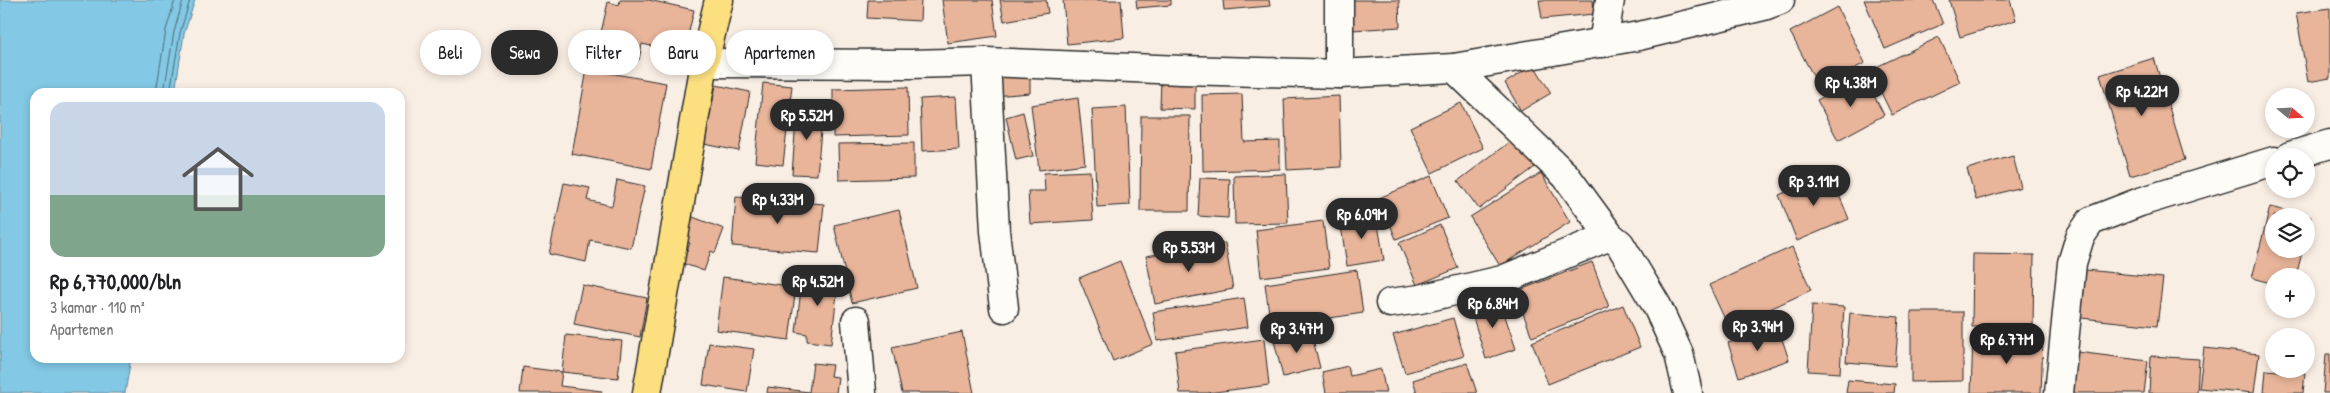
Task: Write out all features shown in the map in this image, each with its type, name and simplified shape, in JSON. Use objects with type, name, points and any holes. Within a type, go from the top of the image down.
[{"type":"highway","points":[[712,30],[719,0]]},
{"type":"highway","points":[[647,393],[702,75]]},
{"type":"street","points":[[1338,0],[1339,74]]},
{"type":"street","points":[[1603,43],[1610,0]]},
{"type":"street","points":[[716,63],[910,64],[986,62],[1339,74],[1454,68],[1603,43],[1764,6],[1780,0]]},
{"type":"street","points":[[986,62],[995,230],[1004,308]]},
{"type":"street","points":[[1454,68],[1566,176],[1610,236],[1620,244],[1657,306],[1679,354],[1688,393]]},
{"type":"street","points":[[2315,148],[2330,144]]},
{"type":"street","points":[[2059,393],[2072,263],[2080,237],[2090,221],[2149,199],[2265,164]]},
{"type":"street","points":[[1390,303],[1427,297],[1502,280],[1610,236]]},
{"type":"street","points":[[856,321],[862,393]]},
{"type":"water","points":[[0,0],[195,0],[184,34],[176,88],[30,88],[30,363],[130,363],[125,393],[0,393]]},
{"type":"building","points":[[620,0],[649,0],[694,10],[689,30],[650,30],[650,46],[642,44],[640,55],[640,30],[602,30],[608,2],[619,5]]},
{"type":"building","points":[[868,0],[921,0],[920,21],[867,18]]},
{"type":"building","points":[[942,0],[992,0],[997,36],[948,43]]},
{"type":"building","points":[[1000,0],[1046,0],[1048,13],[1004,21]]},
{"type":"building","points":[[1063,0],[1121,0],[1124,38],[1067,44]]},
{"type":"building","points":[[1136,0],[1171,0],[1171,5],[1137,8]]},
{"type":"building","points":[[1223,0],[1269,0],[1270,6],[1224,10]]},
{"type":"building","points":[[1350,0],[1399,0],[1400,27],[1352,30]]},
{"type":"building","points":[[1539,0],[1593,0],[1594,14],[1542,19]]},
{"type":"building","points":[[1864,0],[1933,0],[1943,24],[1885,49]]},
{"type":"building","points":[[1949,0],[2010,0],[2016,20],[1960,37]]},
{"type":"building","points":[[1837,7],[1865,63],[1819,87],[1790,32]]},
{"type":"building","points":[[2330,8],[2330,78],[2308,82],[2296,13]]},
{"type":"building","points":[[1939,37],[1960,82],[1892,115],[1870,70]]},
{"type":"building","points":[[2154,58],[2185,160],[2130,176],[2100,75]]},
{"type":"building","points":[[1534,65],[1551,93],[1521,111],[1505,83]]},
{"type":"building","points":[[586,75],[621,75],[666,83],[651,169],[572,154]]},
{"type":"building","points":[[1030,76],[1030,93],[994,96],[993,78]]},
{"type":"building","points":[[1864,76],[1884,115],[1838,140],[1817,100]]},
{"type":"building","points":[[1161,78],[1195,78],[1195,109],[1160,108]]},
{"type":"building","points":[[763,83],[792,86],[783,165],[755,162]]},
{"type":"building","points":[[716,85],[750,92],[739,151],[704,144]]},
{"type":"building","points":[[908,87],[909,135],[833,137],[833,89]]},
{"type":"building","points":[[1242,94],[1244,142],[1280,141],[1280,169],[1203,171],[1202,95]]},
{"type":"building","points":[[1339,96],[1341,167],[1287,170],[1284,99]]},
{"type":"building","points":[[956,97],[959,149],[922,151],[920,99]]},
{"type":"building","points":[[1078,98],[1085,164],[1039,170],[1031,105]]},
{"type":"building","points":[[1461,103],[1483,148],[1432,173],[1410,127]]},
{"type":"building","points":[[797,106],[823,108],[817,175],[792,174]]},
{"type":"building","points":[[1126,107],[1130,205],[1097,207],[1092,109]]},
{"type":"building","points":[[1023,112],[1033,156],[1016,160],[1006,117]]},
{"type":"building","points":[[1141,116],[1190,116],[1189,211],[1140,211]]},
{"type":"building","points":[[1513,139],[1535,167],[1479,209],[1458,181]]},
{"type":"building","points":[[914,143],[914,178],[839,180],[838,144]]},
{"type":"building","points":[[2013,156],[2021,187],[1976,200],[1967,169]]},
{"type":"building","points":[[1090,171],[1093,220],[1030,224],[1028,191],[1045,191],[1044,173]]},
{"type":"building","points":[[1541,173],[1570,222],[1500,266],[1470,217]]},
{"type":"building","points":[[1830,173],[1849,219],[1797,241],[1779,195]]},
{"type":"building","points":[[1286,174],[1288,223],[1235,224],[1234,176]]},
{"type":"building","points":[[1431,176],[1448,218],[1396,239],[1379,198]]},
{"type":"building","points":[[1200,178],[1230,179],[1228,218],[1198,216]]},
{"type":"building","points":[[617,180],[645,186],[631,248],[590,240],[586,262],[549,254],[564,183],[590,188],[587,200],[612,206]]},
{"type":"building","points":[[736,197],[824,204],[819,253],[732,246]]},
{"type":"building","points":[[899,210],[917,288],[852,303],[834,225]]},
{"type":"building","points":[[1376,213],[1384,260],[1347,266],[1340,219]]},
{"type":"building","points":[[693,217],[724,229],[715,253],[711,251],[704,271],[682,263],[690,243],[685,241]]},
{"type":"building","points":[[1323,221],[1329,268],[1261,277],[1256,230]]},
{"type":"building","points":[[1440,225],[1458,268],[1417,285],[1399,243]]},
{"type":"building","points":[[2265,227],[2265,258],[2301,258],[2298,268],[2265,268],[2265,282],[2252,278]]},
{"type":"building","points":[[1225,243],[1233,289],[1155,304],[1146,256]]},
{"type":"building","points":[[1792,247],[1811,290],[1729,328],[1709,285]]},
{"type":"building","points":[[1973,254],[2034,255],[2033,327],[1972,327]]},
{"type":"building","points":[[1120,261],[1153,344],[1113,361],[1079,278]]},
{"type":"building","points":[[1592,262],[1609,307],[1532,337],[1515,292]]},
{"type":"building","points":[[1357,270],[1363,313],[1271,327],[1265,284]]},
{"type":"building","points":[[2086,270],[2163,278],[2157,326],[2081,318]]},
{"type":"building","points":[[803,272],[839,277],[831,344],[807,341],[807,334],[796,332]]},
{"type":"building","points":[[723,277],[796,287],[789,340],[716,330]]},
{"type":"building","points":[[582,285],[647,298],[640,337],[574,324]]},
{"type":"building","points":[[1244,298],[1248,327],[1157,341],[1153,312]]},
{"type":"building","points":[[1499,298],[1516,349],[1486,359],[1470,308]]},
{"type":"building","points":[[1623,305],[1640,347],[1548,384],[1532,342]]},
{"type":"building","points":[[1812,305],[1844,307],[1840,373],[1808,371]]},
{"type":"building","points":[[1911,312],[1963,312],[1963,381],[1911,382]]},
{"type":"building","points":[[1850,313],[1899,317],[1895,366],[1846,362]]},
{"type":"building","points":[[1453,318],[1464,356],[1405,373],[1393,335]]},
{"type":"building","points":[[1778,327],[1789,360],[1739,377],[1728,343]]},
{"type":"building","points":[[1311,331],[1320,368],[1283,377],[1274,341]]},
{"type":"building","points":[[962,332],[974,393],[902,393],[892,347]]},
{"type":"building","points":[[566,335],[622,341],[618,378],[562,372]]},
{"type":"building","points":[[1973,337],[2043,339],[2041,393],[1971,393]]},
{"type":"building","points":[[1264,339],[1269,385],[1207,393],[1180,393],[1175,351]]},
{"type":"building","points":[[709,343],[754,349],[747,392],[703,385]]},
{"type":"building","points":[[2204,348],[2259,354],[2254,393],[2199,388]]},
{"type":"building","points":[[2069,351],[2148,361],[2144,393],[2064,393]]},
{"type":"building","points":[[2326,354],[2330,354],[2330,393],[2323,393]]},
{"type":"building","points":[[2151,356],[2199,359],[2197,393],[2149,393]]},
{"type":"building","points":[[813,363],[832,365],[830,376],[838,377],[836,393],[767,393],[768,387],[809,392]]},
{"type":"building","points":[[1467,363],[1477,393],[1417,393],[1413,380]]},
{"type":"building","points":[[1348,366],[1350,376],[1381,369],[1386,393],[1326,393],[1322,372]]},
{"type":"building","points":[[523,367],[562,372],[560,386],[602,391],[601,393],[520,393]]},
{"type":"building","points":[[2265,378],[2304,378],[2303,393],[2264,393]]},
{"type":"building","points":[[1848,380],[1895,384],[1894,393],[1846,393]]}]
